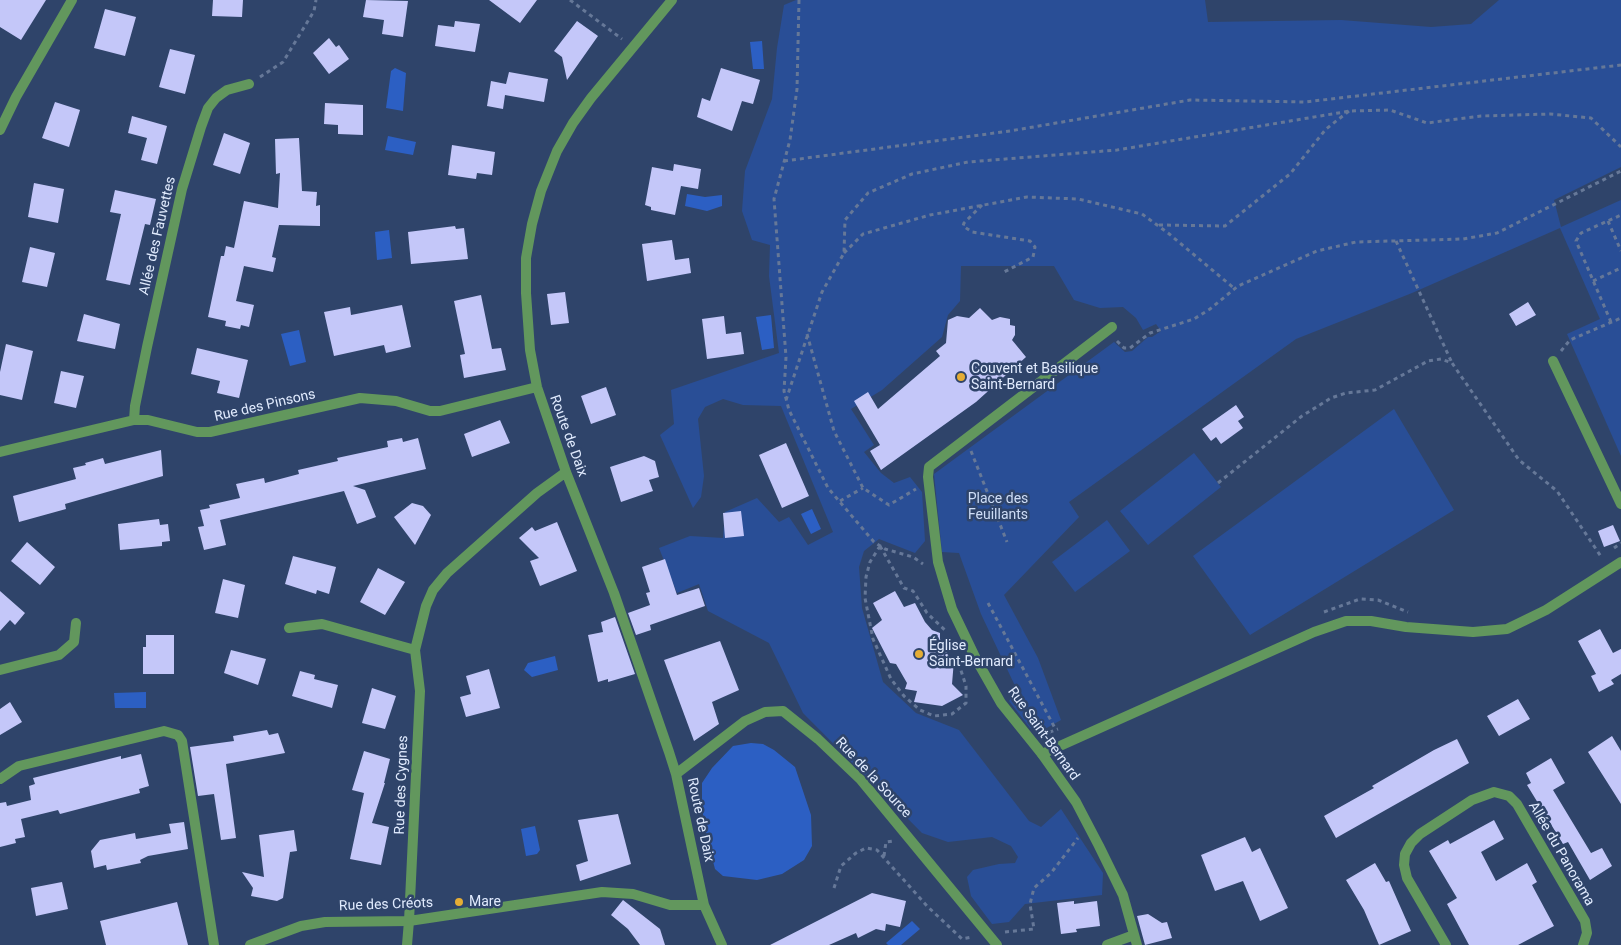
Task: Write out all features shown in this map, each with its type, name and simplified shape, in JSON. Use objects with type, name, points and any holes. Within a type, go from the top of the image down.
[{"type":"street","points":[[0,130],[16,96],[72,0]]},
{"type":"street","name":"Route de Daix","points":[[672,0],[632,47],[564,136],[549,169],[536,207],[526,258],[526,293],[529,343],[536,387],[566,472],[614,593],[676,774],[704,905],[722,945]]},
{"type":"street","name":"Allée des Fauvettes","points":[[134,420],[147,347],[182,189],[201,127],[208,108],[216,98],[227,90],[249,84]]},
{"type":"street","points":[[928,479],[929,467],[1110,328]]},
{"type":"street","points":[[1553,361],[1621,504]]},
{"type":"street","name":"Rue des Pinsons","points":[[0,452],[134,420],[148,420],[197,432],[210,432],[360,398],[396,401],[430,411],[440,411],[536,387]]},
{"type":"street","name":"Rue des Cygnes","points":[[407,945],[420,691],[414,650],[426,606],[440,581],[537,493],[566,472]]},
{"type":"street","name":"Rue Saint-Bernard","points":[[928,479],[938,562],[952,609],[976,659],[1001,703],[1042,754],[1076,802],[1123,895],[1136,940]]},
{"type":"street","points":[[1042,754],[1314,632],[1346,621],[1371,621],[1406,627],[1473,632],[1506,629],[1546,610],[1621,562]]},
{"type":"street","points":[[0,670],[59,655],[74,642],[76,622]]},
{"type":"street","points":[[289,628],[322,624],[414,650]]},
{"type":"street","name":"Rue de la Source","points":[[676,774],[745,721],[765,712],[783,711],[818,740],[860,780],[939,872],[997,945]]},
{"type":"street","points":[[0,779],[18,766],[164,731],[178,735],[182,740],[214,945]]},
{"type":"street","name":"Allée du Panorama","points":[[1446,945],[1407,878],[1404,865],[1405,854],[1411,843],[1420,834],[1472,800],[1494,792],[1509,796],[1517,804],[1585,921],[1587,932],[1584,945]]},
{"type":"street","name":"Rue des Créots","points":[[250,945],[301,926],[325,922],[409,921],[602,892],[633,894],[670,905],[704,905]]},
{"type":"street","points":[[1107,945],[1136,940]]},
{"type":"path","points":[[249,84],[283,62],[314,11],[316,0]]},
{"type":"path","points":[[570,0],[632,47]]},
{"type":"path","points":[[799,0],[798,89],[790,140],[774,199],[786,358],[784,391],[786,400],[806,447],[828,488],[874,542],[880,546],[912,557],[924,565],[938,562]]},
{"type":"path","points":[[784,161],[1010,131],[1190,100],[1305,102],[1621,65]]},
{"type":"path","points":[[844,253],[845,220],[868,193],[912,174],[968,162],[1117,150],[1350,111],[1390,110],[1427,122],[1481,116],[1550,114],[1591,118],[1621,147]]},
{"type":"path","points":[[1158,225],[1225,226],[1290,174],[1326,129],[1350,111]]},
{"type":"path","points":[[1110,328],[1124,348],[1130,348],[1150,333],[1194,319],[1235,289],[1277,267],[1317,251],[1356,242],[1463,239],[1497,233],[1621,171]]},
{"type":"path","points":[[786,400],[822,292],[844,253],[863,234],[930,215],[1027,197],[1078,199],[1142,214],[1235,289]]},
{"type":"path","points":[[982,205],[963,226],[972,232],[1030,242],[1035,247],[1033,257],[1004,272]]},
{"type":"path","points":[[1611,322],[1576,241],[1581,233],[1621,215]]},
{"type":"path","points":[[1608,221],[1621,250]]},
{"type":"path","points":[[1396,241],[1452,363],[1519,460],[1557,491],[1602,558]]},
{"type":"path","points":[[1593,281],[1621,268]]},
{"type":"path","points":[[1553,361],[1570,340],[1621,318]]},
{"type":"path","points":[[807,333],[834,431],[863,488],[889,505],[928,479]]},
{"type":"path","points":[[1218,483],[1302,416],[1332,398],[1346,393],[1375,390],[1428,361],[1441,359],[1452,363]]},
{"type":"path","points":[[966,439],[1007,542]]},
{"type":"path","points":[[840,501],[863,488]]},
{"type":"path","points":[[880,546],[904,588],[913,591],[927,613],[946,632],[948,637]]},
{"type":"path","points":[[880,546],[870,562],[865,598],[873,639],[890,679],[904,696],[920,710],[934,716],[952,714],[966,703],[966,686],[955,653]]},
{"type":"path","points":[[988,603],[1056,730]]},
{"type":"path","points":[[834,888],[842,866],[856,853],[866,848],[878,850],[927,906],[962,939],[987,934],[1034,929],[1030,904],[1034,888],[1051,873],[1088,825]]},
{"type":"green space","name":"Place des Feuillants","points":[[796,0],[1205,0],[1208,22],[1341,20],[1431,27],[1471,24],[1499,0],[1621,0],[1621,167],[1554,200],[1561,227],[1621,200],[1621,456],[1567,334],[1600,319],[1560,228],[1412,293],[1296,339],[1069,502],[1079,517],[1004,595],[1038,658],[1061,720],[1043,730],[1030,728],[1009,701],[1017,690],[981,614],[959,553],[942,552],[934,474],[1114,342],[1125,352],[1132,351],[1148,337],[1152,337],[1161,331],[1156,324],[1143,330],[1136,318],[1123,307],[1100,308],[1074,300],[1054,266],[961,266],[960,301],[948,315],[942,337],[882,390],[851,409],[874,445],[864,452],[881,473],[894,483],[910,477],[922,492],[925,541],[915,553],[879,539],[864,551],[859,567],[862,608],[883,682],[916,713],[959,730],[1029,821],[1041,827],[1061,809],[1103,873],[1102,895],[1025,904],[1009,922],[992,924],[971,896],[967,877],[973,870],[999,864],[1015,863],[1018,857],[1011,846],[992,837],[948,842],[922,833],[803,713],[769,643],[708,611],[699,584],[677,593],[659,548],[690,536],[723,538],[725,512],[757,498],[779,522],[789,517],[808,545],[833,532],[781,406],[743,405],[723,399],[705,407],[698,419],[704,476],[701,497],[693,508],[660,435],[674,424],[671,390],[779,353],[769,276],[770,245],[752,240],[742,211],[745,171],[772,99],[784,5]]},
{"type":"green space","points":[[1394,409],[1454,510],[1250,635],[1193,556]]},
{"type":"green space","points":[[1194,453],[1221,487],[1148,545],[1120,511]]},
{"type":"green space","points":[[1107,520],[1130,551],[1075,592],[1052,562]]},
{"type":"shaded area","points":[[762,41],[764,69],[753,69],[750,42]]},
{"type":"shaded area","points":[[395,68],[406,73],[403,111],[386,108],[391,71]]},
{"type":"shaded area","points":[[388,136],[416,142],[413,155],[385,150]]},
{"type":"shaded area","points":[[687,194],[705,197],[722,195],[722,206],[707,211],[685,206]]},
{"type":"shaded area","points":[[389,230],[392,258],[377,260],[375,232]]},
{"type":"shaded area","points":[[771,315],[774,348],[762,350],[756,317]]},
{"type":"shaded area","points":[[299,330],[306,362],[290,366],[281,334]]},
{"type":"shaded area","points":[[812,509],[821,529],[811,534],[801,514]]},
{"type":"shaded area","points":[[555,656],[558,670],[532,677],[524,670],[528,663]]},
{"type":"shaded area","points":[[146,692],[146,708],[115,708],[114,693]]},
{"type":"shaded area","points":[[751,743],[763,744],[774,750],[795,767],[811,815],[812,846],[804,860],[782,874],[757,880],[723,876],[715,869],[704,826],[702,803],[702,783],[712,768],[733,746]]},
{"type":"shaded area","points":[[535,826],[540,850],[537,854],[526,856],[521,829]]},
{"type":"shaded area","points":[[912,921],[920,929],[901,945],[888,945],[886,943]]},
{"type":"building","points":[[0,0],[46,0],[21,40],[0,27]]},
{"type":"building","points":[[213,0],[243,0],[242,17],[212,16]]},
{"type":"building","points":[[366,0],[408,1],[403,37],[382,34],[384,20],[363,17]]},
{"type":"building","points":[[489,0],[537,0],[520,23]]},
{"type":"building","points":[[105,9],[136,17],[125,56],[94,48]]},
{"type":"building","points":[[455,21],[480,24],[475,52],[435,46],[438,25],[454,27]]},
{"type":"building","points":[[577,21],[598,36],[567,80],[562,57],[554,51]]},
{"type":"building","points":[[329,38],[336,47],[339,45],[349,59],[329,74],[313,53]]},
{"type":"building","points":[[170,49],[195,55],[185,94],[159,87]]},
{"type":"building","points":[[721,68],[760,80],[753,104],[742,101],[732,131],[697,117],[702,98],[710,101]]},
{"type":"building","points":[[509,72],[548,79],[544,102],[505,95],[503,109],[487,106],[491,81],[506,84]]},
{"type":"building","points":[[55,102],[80,110],[69,147],[42,138]]},
{"type":"building","points":[[325,103],[363,105],[363,135],[338,134],[338,125],[324,124]]},
{"type":"building","points":[[132,116],[167,126],[157,164],[141,160],[147,138],[128,133]]},
{"type":"building","points":[[224,133],[250,143],[240,174],[213,165]]},
{"type":"building","points":[[299,138],[302,191],[317,192],[316,206],[320,205],[320,226],[279,225],[272,257],[276,258],[273,272],[244,266],[236,301],[254,305],[249,327],[241,325],[240,329],[225,326],[226,321],[208,317],[221,256],[224,256],[226,246],[234,248],[244,201],[278,208],[280,173],[276,174],[275,139]]},
{"type":"building","points":[[452,145],[495,152],[492,175],[477,173],[476,179],[448,175]]},
{"type":"building","points":[[674,164],[701,169],[698,189],[681,186],[675,215],[651,210],[651,207],[645,205],[652,167],[673,171]]},
{"type":"building","points":[[34,183],[64,189],[58,223],[28,217]]},
{"type":"building","points":[[115,190],[156,199],[150,225],[145,224],[130,285],[106,280],[121,214],[110,212]]},
{"type":"building","points":[[455,226],[456,229],[464,228],[468,259],[411,264],[408,232]]},
{"type":"building","points":[[672,240],[675,260],[689,258],[691,273],[647,281],[642,244]]},
{"type":"building","points":[[30,247],[55,253],[47,287],[22,282]]},
{"type":"building","points":[[565,292],[569,323],[551,325],[547,294]]},
{"type":"building","points":[[481,295],[492,349],[501,348],[506,370],[464,378],[460,355],[465,354],[454,301]]},
{"type":"building","points":[[1528,302],[1536,315],[1516,326],[1509,314]]},
{"type":"building","points":[[402,305],[411,347],[386,353],[384,345],[334,356],[324,312],[350,307],[351,315]]},
{"type":"building","name":"Couvent et Basilique Saint-Bernard","points":[[980,308],[992,320],[1000,317],[1010,319],[1010,325],[1015,326],[1015,335],[1012,340],[1026,357],[976,402],[881,470],[870,451],[880,445],[854,401],[868,392],[878,409],[940,356],[936,351],[946,343],[948,320],[957,316],[969,318]]},
{"type":"building","points":[[84,314],[120,324],[115,349],[77,341]]},
{"type":"building","points":[[724,316],[726,334],[741,332],[744,354],[707,359],[702,319]]},
{"type":"building","points":[[6,344],[33,351],[22,400],[0,395],[0,372]]},
{"type":"building","points":[[197,348],[248,360],[239,398],[217,393],[220,381],[191,374]]},
{"type":"building","points":[[61,371],[84,376],[76,408],[54,403]]},
{"type":"building","points":[[606,387],[616,415],[591,424],[581,396]]},
{"type":"building","points":[[1236,405],[1244,417],[1238,421],[1243,428],[1221,444],[1216,437],[1211,441],[1202,429]]},
{"type":"building","points":[[500,420],[510,443],[472,457],[464,434]]},
{"type":"building","points":[[402,438],[403,442],[418,438],[426,469],[353,486],[365,490],[376,517],[357,524],[344,491],[220,520],[226,545],[204,550],[198,527],[204,526],[200,510],[210,508],[209,505],[240,498],[236,484],[264,478],[265,483],[299,474],[298,470],[338,461],[337,458],[388,447],[387,441]]},
{"type":"building","points":[[786,443],[809,496],[782,508],[759,455]]},
{"type":"building","points":[[161,450],[163,476],[65,504],[66,509],[19,522],[13,496],[76,479],[73,468],[86,465],[85,463],[103,458],[105,464]]},
{"type":"building","points":[[644,456],[655,461],[659,477],[649,480],[653,491],[621,502],[610,467]]},
{"type":"building","points":[[412,503],[423,506],[431,515],[415,545],[394,517]]},
{"type":"building","points":[[741,511],[744,536],[725,538],[723,513]]},
{"type":"building","points":[[159,519],[160,525],[168,524],[170,541],[162,542],[162,546],[120,550],[118,524]]},
{"type":"building","points":[[557,522],[577,571],[540,586],[530,561],[539,558],[519,538],[532,527],[535,531]]},
{"type":"building","points":[[1613,525],[1620,541],[1604,547],[1598,531]]},
{"type":"building","points":[[27,542],[55,567],[40,585],[11,561]]},
{"type":"building","points":[[293,556],[336,567],[329,594],[317,590],[316,594],[285,584]]},
{"type":"building","points":[[665,559],[677,595],[699,588],[705,606],[650,625],[651,630],[636,635],[628,613],[650,605],[646,593],[650,592],[642,567]]},
{"type":"building","points":[[378,568],[405,582],[385,615],[360,602]]},
{"type":"building","points":[[223,579],[245,585],[238,618],[215,613]]},
{"type":"building","points":[[0,591],[25,613],[15,625],[10,620],[0,631]]},
{"type":"building","name":"Église Saint-Bernard","points":[[895,591],[904,607],[915,603],[925,622],[932,630],[940,633],[940,639],[950,658],[954,660],[952,684],[963,695],[942,706],[914,702],[917,691],[905,689],[907,683],[896,664],[890,663],[872,628],[882,620],[873,603]]},
{"type":"building","points":[[615,617],[635,674],[608,682],[608,679],[598,682],[588,635],[603,632],[601,622]]},
{"type":"building","points":[[1600,629],[1613,653],[1621,649],[1621,674],[1611,680],[1614,684],[1599,692],[1591,676],[1596,674],[1578,641]]},
{"type":"building","points":[[146,635],[174,635],[174,674],[143,674],[143,647],[146,647]]},
{"type":"building","points":[[720,641],[739,690],[712,702],[719,724],[694,741],[664,660]]},
{"type":"building","points":[[231,650],[266,659],[258,685],[224,673]]},
{"type":"building","points":[[489,669],[500,708],[466,717],[460,697],[471,694],[466,676]]},
{"type":"building","points":[[300,671],[315,675],[314,679],[338,685],[332,708],[292,696]]},
{"type":"building","points":[[372,688],[396,696],[385,729],[362,723]]},
{"type":"building","points":[[1518,699],[1530,719],[1499,736],[1487,716]]},
{"type":"building","points":[[10,702],[22,722],[0,735],[0,709]]},
{"type":"building","points":[[267,730],[269,735],[278,733],[285,753],[226,764],[236,838],[221,840],[214,794],[198,796],[190,747],[234,741],[233,736]]},
{"type":"building","points":[[1612,736],[1621,751],[1621,804],[1588,752]]},
{"type":"building","points":[[1457,739],[1469,763],[1336,838],[1324,816],[1374,788],[1372,786],[1434,750]]},
{"type":"building","points":[[364,751],[390,759],[385,783],[372,823],[389,827],[381,865],[350,859],[364,793],[352,790]]},
{"type":"building","points":[[141,754],[149,786],[139,789],[140,793],[60,814],[58,810],[21,819],[25,837],[15,839],[16,843],[0,847],[0,803],[6,802],[7,806],[31,800],[29,786],[35,784],[33,778],[121,756],[121,759]]},
{"type":"building","points":[[1551,758],[1565,783],[1553,790],[1591,853],[1602,848],[1612,866],[1590,880],[1568,842],[1563,844],[1527,785],[1531,783],[1526,773]]},
{"type":"building","points":[[618,814],[631,864],[580,881],[576,865],[588,861],[578,820]]},
{"type":"building","points":[[1494,820],[1504,839],[1481,852],[1496,881],[1527,863],[1537,882],[1532,885],[1554,926],[1518,945],[1469,945],[1447,904],[1457,898],[1429,851],[1448,840],[1450,844]]},
{"type":"building","points":[[184,822],[188,849],[148,856],[140,860],[141,863],[107,870],[106,865],[94,868],[91,851],[100,840],[135,833],[136,839],[171,833],[169,824]]},
{"type":"building","points":[[294,830],[297,851],[290,852],[283,898],[277,901],[251,896],[253,888],[242,872],[264,877],[259,835]]},
{"type":"building","points":[[1245,837],[1252,852],[1260,848],[1288,908],[1260,921],[1243,881],[1215,891],[1201,855]]},
{"type":"building","points":[[1375,863],[1386,882],[1389,881],[1411,931],[1379,945],[1364,910],[1346,880]]},
{"type":"building","points":[[62,882],[68,909],[36,916],[31,888]]},
{"type":"building","points":[[872,893],[906,901],[900,927],[886,924],[885,931],[876,929],[858,938],[856,933],[829,945],[770,945]]},
{"type":"building","points":[[623,900],[660,929],[665,945],[640,945],[628,929],[611,915]]},
{"type":"building","points":[[1074,901],[1074,904],[1097,901],[1100,926],[1076,929],[1077,932],[1061,934],[1057,903]]},
{"type":"building","points":[[177,902],[188,945],[106,945],[100,921]]},
{"type":"building","points":[[1148,914],[1162,923],[1167,922],[1172,938],[1145,945],[1137,916]]},
{"type":"place","name":"Couvent et Basilique Saint-Bernard","points":[[961,377]]},
{"type":"place","name":"Église Saint-Bernard","points":[[919,654]]},
{"type":"place","name":"Mare","points":[[459,902]]}]
